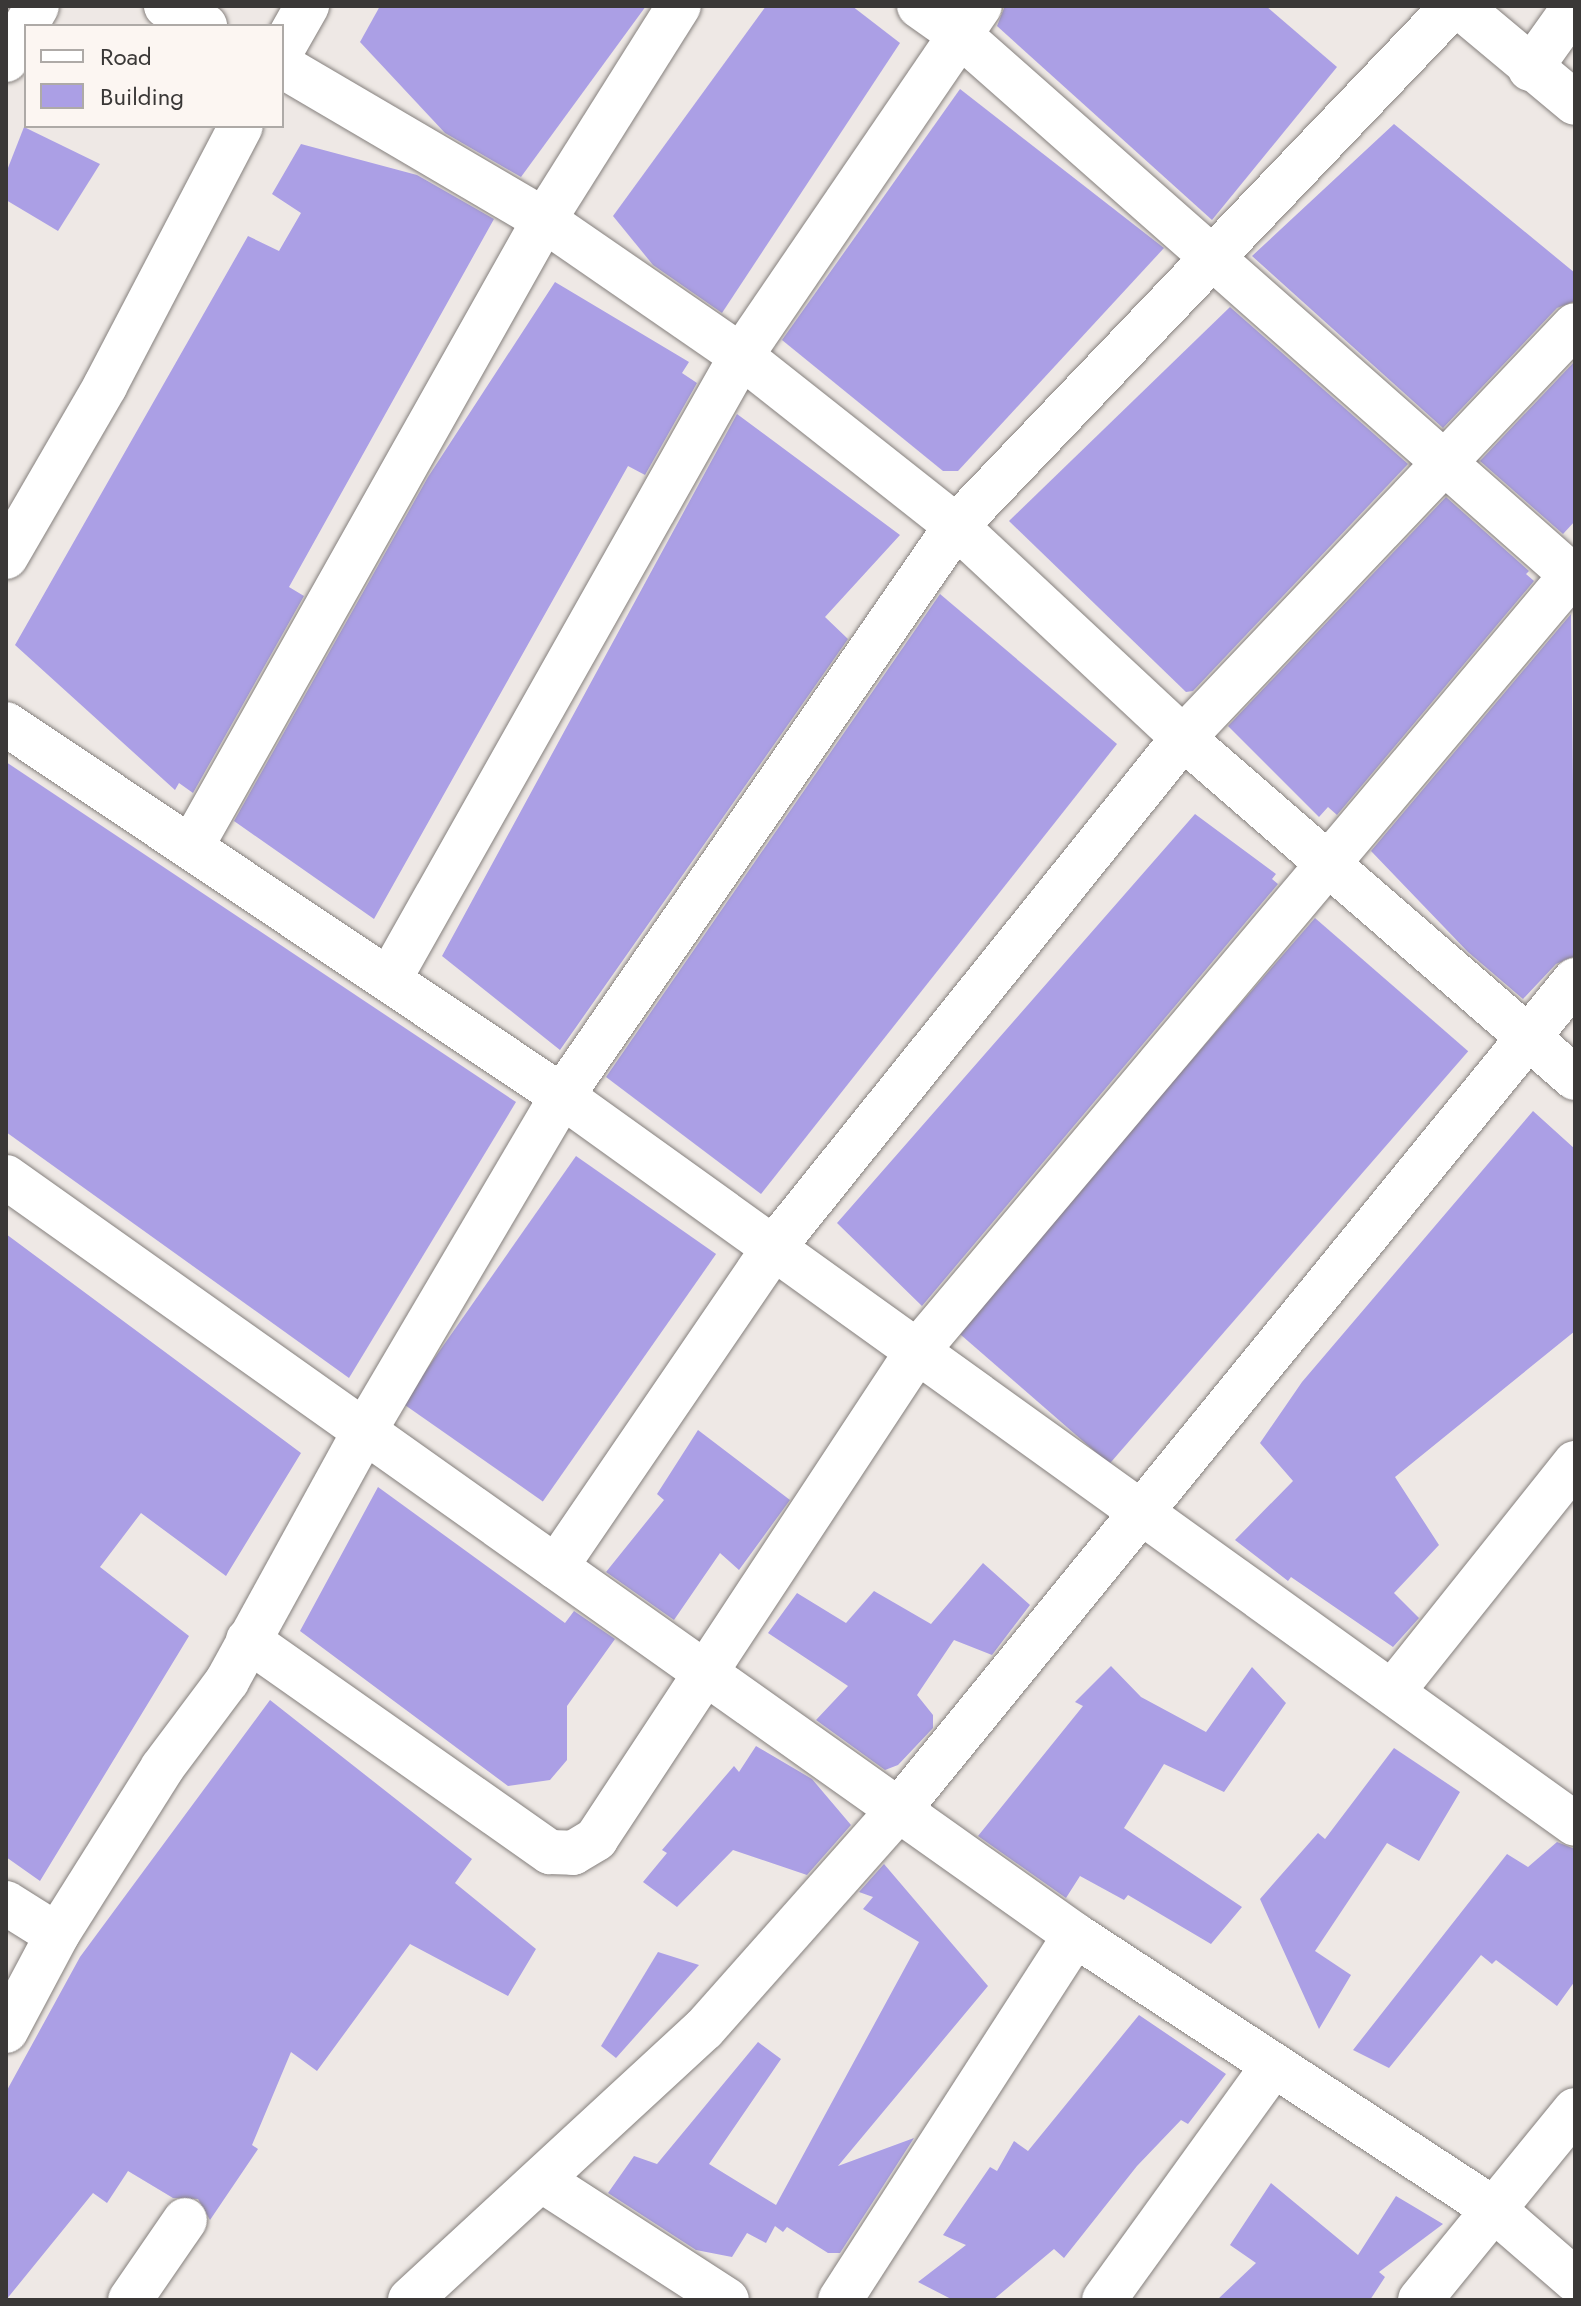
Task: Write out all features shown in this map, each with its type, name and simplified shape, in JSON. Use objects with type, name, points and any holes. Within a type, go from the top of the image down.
[{"type":"street","points":[[27,24],[37,6]]},
{"type":"street","points":[[166,6],[201,24]]},
{"type":"street","points":[[284,46],[307,6]]},
{"type":"street","points":[[193,844],[544,220],[679,6]]},
{"type":"street","points":[[248,1640],[550,1852],[573,1853],[596,1839],[918,1350],[1326,864],[1574,575],[1213,257],[970,21],[919,6]]},
{"type":"street","points":[[6,2031],[57,1935],[248,1640],[364,1432],[562,1096],[956,526],[1456,6],[1575,103]]},
{"type":"street","points":[[1530,69],[1575,6]]},
{"type":"street","points":[[390,978],[741,356],[970,21]]},
{"type":"street","points":[[6,60],[24,29]]},
{"type":"street","points":[[284,67],[544,220],[741,356],[956,526],[1183,738],[1527,1040],[1575,1078]]},
{"type":"street","points":[[6,557],[105,386],[240,128]]},
{"type":"street","points":[[556,1567],[774,1247],[1183,738],[1443,460],[1575,325]]},
{"type":"street","points":[[6,724],[193,844],[562,1096],[1575,1824]]},
{"type":"street","points":[[410,2300],[543,2181],[704,2029],[901,1807],[1140,1509],[1575,980]]},
{"type":"street","points":[[6,1177],[706,1673],[901,1807],[1075,1935],[1492,2208],[1575,2280]]},
{"type":"street","points":[[1393,1691],[1567,1489]]},
{"type":"street","points":[[6,1903],[57,1935]]},
{"type":"street","points":[[840,2300],[1075,1935]]},
{"type":"street","points":[[1104,2300],[1273,2066]]},
{"type":"street","points":[[1420,2300],[1575,2110]]},
{"type":"street","points":[[543,2181],[712,2296]]},
{"type":"street","points":[[130,2300],[185,2220]]},
{"type":"building","points":[[380,6],[646,6],[521,177],[445,133],[360,42]]},
{"type":"building","points":[[766,6],[852,6],[900,43],[722,313],[653,265],[613,216]]},
{"type":"building","points":[[1005,6],[1266,6],[1337,67],[1212,220],[997,26]]},
{"type":"building","points":[[960,89],[1164,248],[958,471],[943,471],[782,340]]},
{"type":"building","points":[[1394,124],[1575,273],[1575,301],[1557,308],[1443,428],[1252,256]]},
{"type":"building","points":[[24,127],[100,164],[58,231],[6,200],[6,173]]},
{"type":"building","points":[[301,144],[417,175],[494,219],[289,587],[304,596],[193,793],[179,783],[175,790],[15,645],[248,236],[279,251],[301,213],[272,194]]},
{"type":"building","points":[[555,282],[689,362],[682,373],[697,383],[645,475],[628,466],[374,919],[234,821],[428,477]]},
{"type":"building","points":[[1230,307],[1408,464],[1193,691],[1186,692],[1009,521]]},
{"type":"building","points":[[1575,361],[1575,521],[1563,534],[1480,461]]},
{"type":"building","points":[[737,414],[900,535],[825,617],[848,639],[560,1050],[442,956]]},
{"type":"building","points":[[1446,497],[1529,571],[1526,574],[1534,581],[1337,815],[1328,807],[1319,817],[1228,726]]},
{"type":"building","points":[[940,594],[1117,744],[761,1194],[606,1077]]},
{"type":"building","points":[[1571,614],[1575,956],[1556,964],[1523,999],[1468,952],[1371,851]]},
{"type":"building","points":[[6,762],[516,1102],[349,1378],[6,1132]]},
{"type":"building","points":[[1195,814],[1276,874],[1272,879],[1278,884],[922,1306],[837,1223]]},
{"type":"building","points":[[1315,918],[1468,1051],[1109,1464],[956,1331]]},
{"type":"building","points":[[1533,1111],[1575,1149],[1575,1331],[1395,1477],[1439,1545],[1394,1593],[1419,1618],[1393,1647],[1291,1577],[1288,1581],[1235,1540],[1293,1481],[1260,1443],[1302,1382]]},
{"type":"building","points":[[576,1156],[716,1254],[543,1501],[403,1403]]},
{"type":"building","points":[[6,1234],[301,1453],[226,1576],[141,1513],[100,1567],[189,1636],[40,1881],[6,1857]]},
{"type":"building","points":[[698,1430],[790,1500],[739,1570],[720,1553],[674,1620],[606,1572],[664,1500],[657,1494]]},
{"type":"building","points":[[378,1487],[565,1623],[574,1611],[615,1639],[567,1706],[567,1760],[550,1780],[508,1786],[300,1631]]},
{"type":"building","points":[[983,1563],[1030,1605],[992,1655],[954,1640],[917,1695],[933,1715],[933,1728],[898,1765],[885,1770],[816,1720],[848,1686],[768,1633],[797,1593],[846,1623],[874,1591],[931,1624]]},
{"type":"building","points":[[1111,1666],[1141,1697],[1206,1732],[1252,1667],[1286,1703],[1224,1792],[1164,1764],[1124,1828],[1242,1907],[1211,1944],[1128,1895],[1124,1900],[1080,1876],[1066,1898],[978,1836],[1083,1706],[1075,1702]]},
{"type":"building","points":[[270,1700],[472,1859],[455,1883],[536,1949],[508,1996],[410,1944],[317,2071],[291,2052],[252,2145],[258,2149],[210,2220],[198,2199],[173,2198],[128,2171],[107,2203],[93,2193],[6,2300],[6,2092],[80,1957]]},
{"type":"building","points":[[756,1746],[812,1779],[851,1825],[807,1875],[733,1850],[677,1907],[643,1882],[667,1853],[662,1850],[734,1766],[739,1772]]},
{"type":"building","points":[[1394,1748],[1460,1792],[1419,1861],[1387,1843],[1315,1951],[1351,1975],[1319,2029],[1260,1899],[1318,1833],[1325,1839]]},
{"type":"building","points":[[1557,1842],[1575,1849],[1575,1981],[1557,2006],[1496,1960],[1492,1964],[1481,1955],[1389,2068],[1353,2050],[1507,1854],[1528,1867]]},
{"type":"building","points":[[884,1864],[988,1986],[838,2166],[914,2138],[840,2253],[828,2253],[787,2227],[783,2232],[775,2226],[766,2243],[747,2233],[732,2257],[696,2250],[608,2193],[634,2156],[657,2164],[758,2042],[781,2059],[709,2164],[776,2205],[919,1942],[863,1909],[873,1897],[859,1892]]},
{"type":"building","points":[[658,1952],[699,1965],[616,2058],[601,2046]]},
{"type":"building","points":[[1139,2015],[1226,2074],[1188,2124],[1181,2120],[1137,2166],[1064,2258],[1054,2249],[993,2300],[953,2300],[918,2282],[966,2245],[943,2235],[990,2167],[997,2171],[1014,2141],[1028,2151]]},
{"type":"building","points":[[1271,2183],[1358,2255],[1396,2196],[1443,2224],[1379,2272],[1385,2277],[1370,2300],[1217,2300],[1256,2263],[1230,2245]]}]
